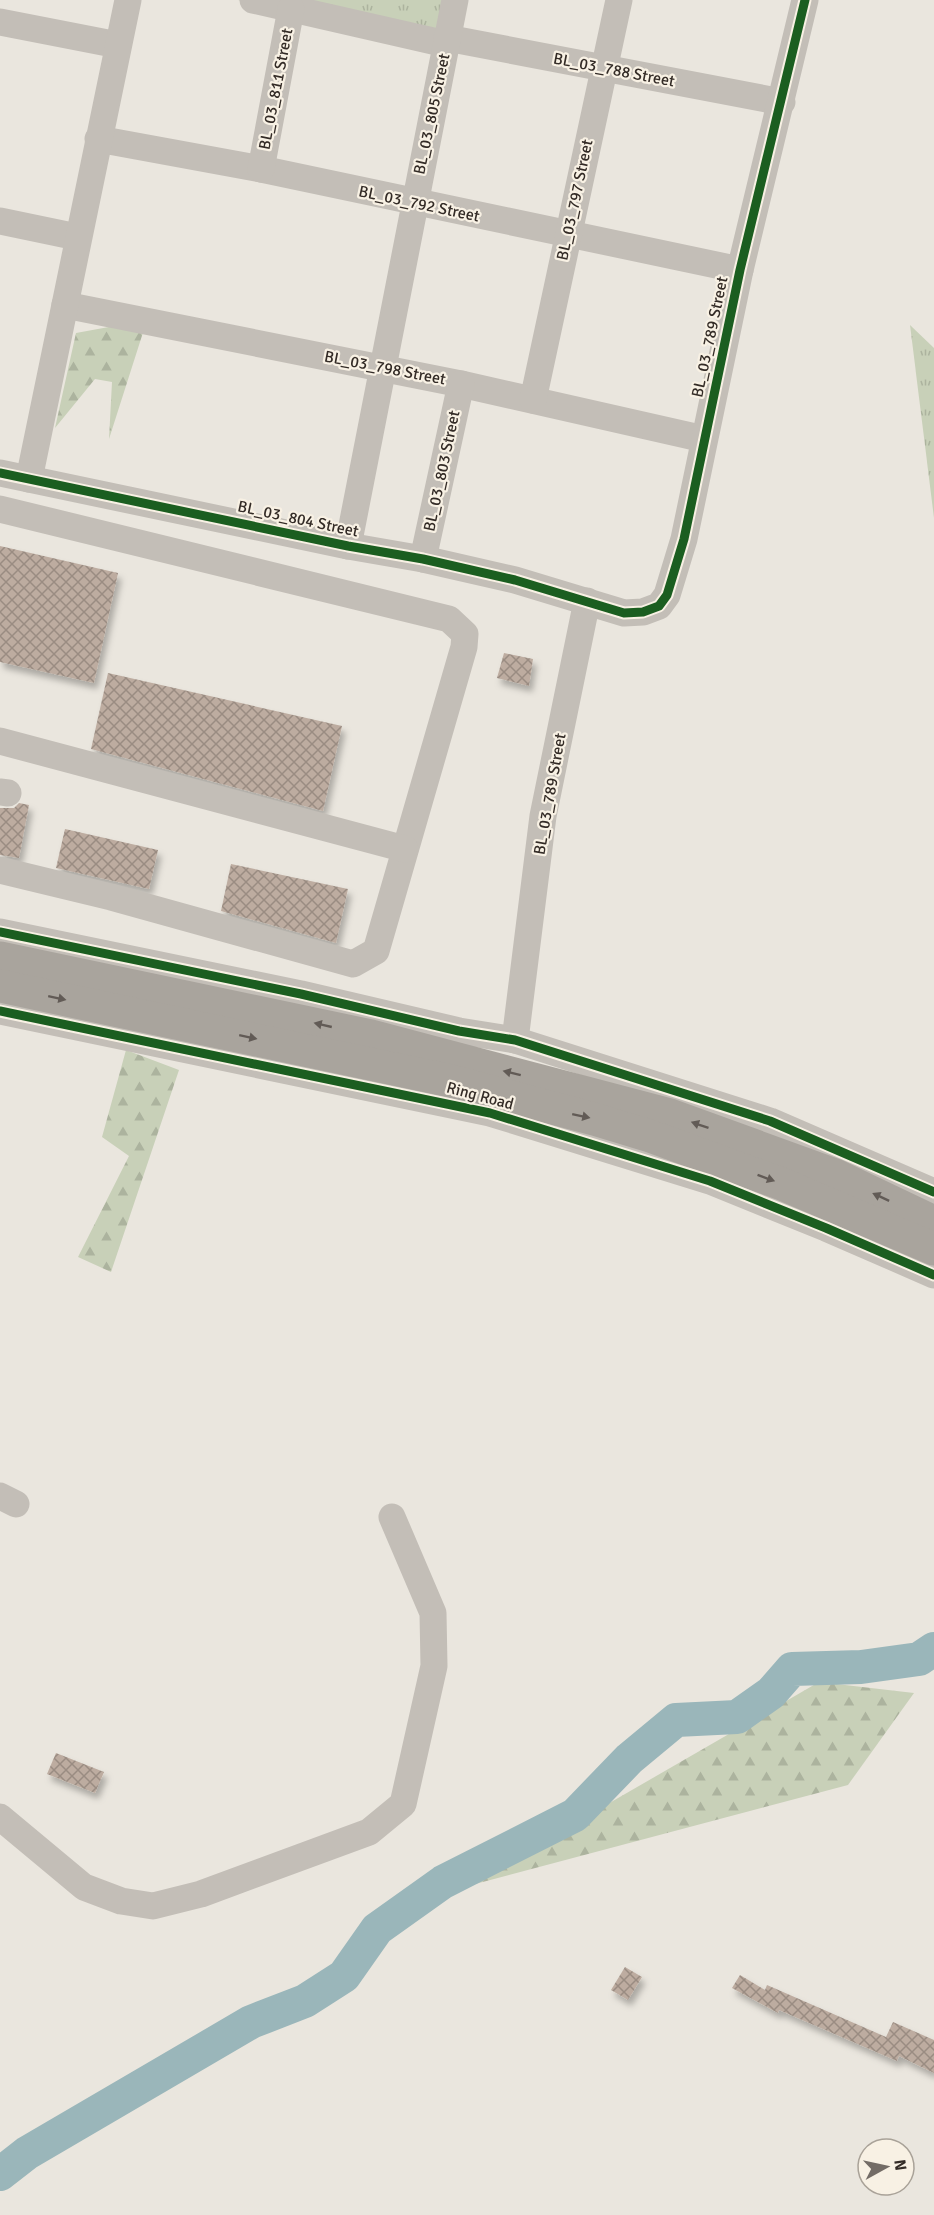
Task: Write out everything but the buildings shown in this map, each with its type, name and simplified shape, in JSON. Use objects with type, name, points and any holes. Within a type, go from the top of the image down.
[{"type":"highway","name":"Ring Road","points":[[0,958],[371,1036],[670,1115],[835,1174],[934,1222]]},
{"type":"highway","name":"Ring Road","points":[[0,986],[431,1077],[594,1119],[782,1184],[934,1249]]},
{"type":"street","points":[[29,479],[128,0]]},
{"type":"street","name":"BL_03_788 Street","points":[[253,0],[447,41],[782,102]]},
{"type":"street","name":"BL_03_805 Street","points":[[348,546],[381,367],[455,0]]},
{"type":"street","name":"BL_03_797 Street","points":[[533,400],[567,235],[620,0]]},
{"type":"street","name":"BL_03_789 Street","points":[[515,1040],[543,816],[587,601],[624,613],[643,612],[659,606],[667,595],[684,539],[740,270],[805,0]]},
{"type":"street","name":"BL_03_811 Street","points":[[261,169],[291,9]]},
{"type":"street","points":[[0,22],[118,45]]},
{"type":"street","name":"BL_03_792 Street","points":[[98,139],[261,169],[740,270]]},
{"type":"street","points":[[0,221],[78,237]]},
{"type":"street","name":"BL_03_798 Street","points":[[65,304],[381,367],[704,439]]},
{"type":"street","name":"BL_03_803 Street","points":[[423,559],[461,384]]},
{"type":"street","name":"BL_03_804 Street","points":[[0,473],[348,546],[423,559],[515,580],[587,601]]},
{"type":"street","points":[[0,509],[437,616],[459,626],[465,634],[464,647],[376,951],[353,964],[111,897],[0,870]]},
{"type":"street","points":[[0,741],[405,849]]},
{"type":"street","points":[[0,932],[301,994],[459,1031],[515,1040],[770,1121],[934,1192]]},
{"type":"street","name":"Ring Road","points":[[0,1011],[490,1113],[710,1182],[826,1228],[934,1275]]},
{"type":"street","points":[[0,1817],[84,1887],[121,1901],[153,1906],[201,1894],[369,1832],[403,1804],[434,1666],[434,1613],[392,1517]]},
{"type":"green space","points":[[238,0],[458,0],[449,44]]},
{"type":"green space","points":[[147,320],[109,439],[112,382],[95,379],[55,428],[76,333]]},
{"type":"green space","points":[[910,325],[934,348],[934,518]]},
{"type":"green space","points":[[126,1050],[179,1070],[111,1272],[78,1257],[129,1156],[102,1137]]},
{"type":"green space","points":[[819,1682],[914,1693],[848,1785],[464,1887]]},
{"type":"waterway","points":[[0,2174],[27,2153],[251,2022],[305,2001],[344,1976],[377,1929],[443,1882],[575,1815],[629,1759],[676,1720],[737,1717],[771,1693],[792,1669],[861,1667],[919,1659],[934,1649]]},
{"type":"cycle path","points":[[0,473],[348,546],[423,559],[515,580],[624,613],[643,612],[659,606],[667,595],[684,539],[740,270],[805,0]]},
{"type":"cycle path","points":[[0,932],[301,994],[459,1031],[515,1040],[770,1121],[934,1192]]},
{"type":"cycle path","points":[[0,1011],[490,1113],[710,1181],[934,1275]]}]
